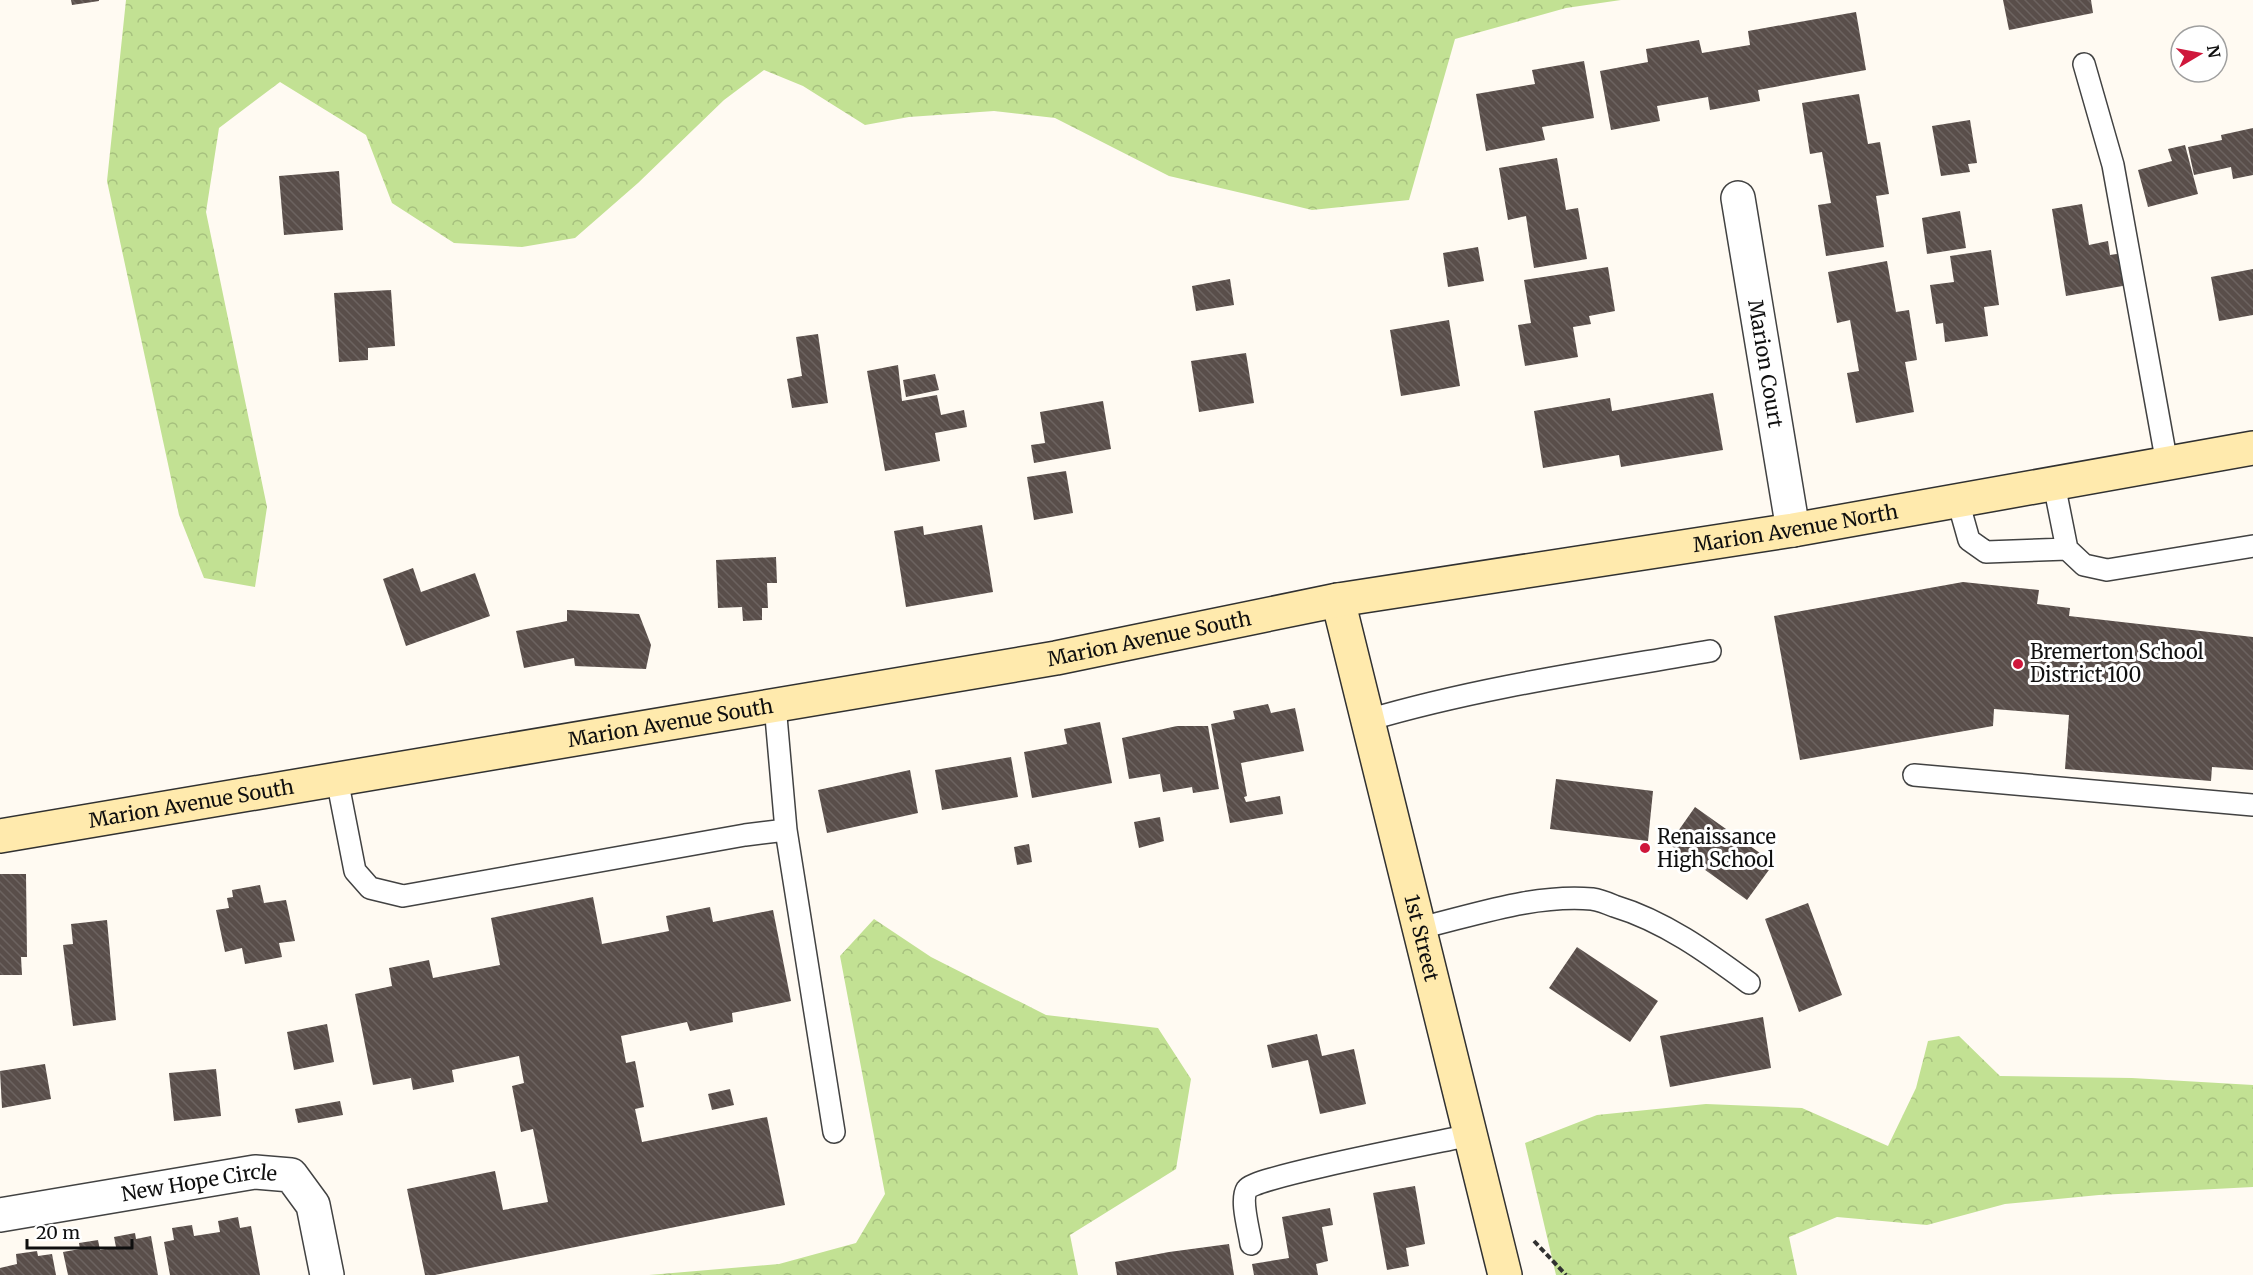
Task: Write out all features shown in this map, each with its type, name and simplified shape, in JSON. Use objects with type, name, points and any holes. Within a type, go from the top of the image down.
[{"type":"main road","name":"Marion Avenue North","points":[[1338,600],[1793,530],[2253,448]]},
{"type":"main road","name":"Marion Avenue South","points":[[0,836],[1056,658],[1338,600]]},
{"type":"main road","name":"1st Street","points":[[1338,600],[1505,1275]]},
{"type":"street","name":"Marion Court","points":[[1738,198],[1793,530]]},
{"type":"street","name":"New Hope Circle","points":[[0,1215],[255,1172],[291,1175],[314,1205],[327,1275]]},
{"type":"lane","points":[[2084,64],[2113,165],[2166,464]]},
{"type":"lane","points":[[2054,484],[2067,549],[2084,565],[2107,570],[2253,546]]},
{"type":"lane","points":[[1958,501],[1970,540],[1986,552],[2067,549]]},
{"type":"lane","points":[[1368,720],[1426,702],[1473,692],[1710,651]]},
{"type":"lane","points":[[775,705],[786,830],[834,1132]]},
{"type":"lane","points":[[1914,775],[2253,805]]},
{"type":"lane","points":[[337,779],[355,871],[370,888],[403,896],[745,835],[786,830]]},
{"type":"lane","points":[[1420,928],[1509,906],[1565,899],[1594,899],[1630,911],[1670,930],[1711,955],[1749,983]]},
{"type":"lane","points":[[1251,1244],[1244,1202],[1245,1190],[1250,1185],[1471,1135]]},
{"type":"path","points":[[1534,1241],[1566,1275]]},
{"type":"green space","points":[[126,0],[1621,0],[1566,8],[1455,39],[1409,200],[1312,210],[1169,176],[1055,118],[994,111],[909,117],[865,125],[803,86],[764,70],[724,100],[638,183],[575,238],[522,247],[454,243],[392,203],[366,135],[280,82],[219,128],[206,212],[267,507],[255,587],[204,578],[179,515],[107,181]]},
{"type":"green space","points":[[874,919],[931,957],[1046,1015],[1158,1028],[1191,1079],[1176,1169],[1070,1235],[1078,1275],[649,1275],[779,1264],[856,1243],[885,1194],[840,956]]},
{"type":"green space","points":[[1959,1036],[2000,1076],[2132,1078],[2253,1085],[2253,1187],[2099,1195],[2005,1204],[1927,1225],[1837,1217],[1789,1237],[1797,1275],[1556,1275],[1525,1143],[1597,1115],[1706,1104],[1802,1108],[1888,1146],[1916,1088],[1928,1041]]},
{"type":"building","points":[[71,0],[99,0],[99,1],[72,5]]},
{"type":"building","points":[[2003,0],[2091,0],[2093,13],[2009,30]]},
{"type":"building","points":[[1856,12],[1866,70],[1758,90],[1760,101],[1710,110],[1708,97],[1657,106],[1660,121],[1611,130],[1600,71],[1648,62],[1646,49],[1699,40],[1702,53],[1750,45],[1748,31]]},
{"type":"building","points":[[1584,61],[1594,118],[1542,127],[1545,140],[1486,151],[1476,94],[1535,84],[1532,70]]},
{"type":"building","points":[[1859,94],[1868,144],[1880,142],[1889,194],[1876,196],[1884,247],[1826,256],[1818,205],[1831,203],[1822,152],[1810,154],[1802,103]]},
{"type":"building","points":[[1970,120],[1977,163],[1968,164],[1970,172],[1941,176],[1932,126]]},
{"type":"building","points":[[2253,128],[2253,175],[2233,179],[2231,167],[2194,175],[2188,147],[2222,140],[2221,135]]},
{"type":"building","points":[[2185,145],[2198,194],[2148,207],[2138,170],[2172,161],[2168,149]]},
{"type":"building","points":[[1557,158],[1566,210],[1578,208],[1587,259],[1534,268],[1526,216],[1508,220],[1499,168]]},
{"type":"building","points":[[339,171],[343,230],[284,235],[279,176]]},
{"type":"building","points":[[2082,204],[2089,245],[2108,241],[2110,255],[2123,253],[2128,285],[2066,296],[2052,209]]},
{"type":"building","points":[[1960,211],[1966,248],[1927,254],[1922,218]]},
{"type":"building","points":[[1478,247],[1484,281],[1448,287],[1443,253]]},
{"type":"building","points":[[1991,250],[1999,305],[1984,307],[1988,336],[1945,342],[1943,323],[1936,324],[1930,285],[1954,282],[1950,256]]},
{"type":"building","points":[[1887,261],[1896,312],[1909,310],[1917,360],[1905,362],[1914,412],[1856,423],[1847,373],[1859,371],[1850,320],[1837,323],[1828,272]]},
{"type":"building","points":[[1608,267],[1615,311],[1589,316],[1591,324],[1573,327],[1578,357],[1525,366],[1518,325],[1531,323],[1524,280]]},
{"type":"building","points":[[2253,269],[2253,315],[2219,321],[2211,277]]},
{"type":"building","points":[[1230,279],[1234,305],[1196,311],[1192,286]]},
{"type":"building","points":[[391,290],[395,346],[368,348],[368,360],[339,362],[334,293]]},
{"type":"building","points":[[1449,320],[1460,386],[1401,396],[1390,330]]},
{"type":"building","points":[[818,334],[828,403],[792,408],[787,379],[802,376],[796,337]]},
{"type":"building","points":[[1246,353],[1254,403],[1199,412],[1191,361]]},
{"type":"building","points":[[898,365],[902,401],[937,395],[941,415],[964,410],[967,427],[935,433],[940,461],[885,471],[867,371]]},
{"type":"building","points":[[935,374],[939,390],[906,397],[903,380]]},
{"type":"building","points":[[1713,393],[1723,450],[1621,467],[1619,455],[1543,468],[1534,411],[1610,398],[1612,411]]},
{"type":"building","points":[[1103,401],[1111,449],[1034,463],[1031,445],[1045,443],[1040,412]]},
{"type":"building","points":[[1066,471],[1073,513],[1034,520],[1027,477]]},
{"type":"building","points":[[982,525],[993,592],[906,607],[894,531],[923,526],[924,535]]},
{"type":"building","points":[[776,557],[777,583],[767,583],[768,608],[762,608],[762,620],[743,621],[742,607],[718,608],[716,560]]},
{"type":"building","points":[[413,568],[421,592],[475,573],[490,616],[406,646],[383,579]]},
{"type":"building","name":"Bremerton School District 100","points":[[1963,582],[2039,590],[2037,604],[2070,608],[2069,616],[2253,637],[2253,770],[2212,767],[2211,781],[2065,769],[2069,715],[1994,709],[1993,726],[1800,760],[1774,616]]},
{"type":"building","points":[[567,610],[639,614],[651,645],[646,669],[575,666],[574,658],[524,668],[516,631],[567,621]]},
{"type":"building","points":[[1268,704],[1271,713],[1295,708],[1304,751],[1241,763],[1246,802],[1280,796],[1283,814],[1230,823],[1211,724],[1235,719],[1233,711]]},
{"type":"building","points":[[1100,722],[1112,783],[1032,798],[1024,752],[1067,744],[1064,729]]},
{"type":"building","points":[[1177,726],[1208,726],[1219,789],[1193,793],[1192,787],[1163,792],[1160,774],[1129,779],[1122,738]]},
{"type":"building","points":[[1011,757],[1018,797],[942,810],[935,770]]},
{"type":"building","points":[[910,770],[918,813],[827,833],[818,790]]},
{"type":"building","points":[[1556,779],[1653,791],[1648,841],[1550,829]]},
{"type":"building","points":[[1695,807],[1774,863],[1747,900],[1669,844]]},
{"type":"building","points":[[1160,817],[1164,841],[1139,848],[1134,822]]},
{"type":"building","points":[[1029,844],[1032,862],[1017,865],[1014,847]]},
{"type":"building","points":[[0,874],[26,874],[27,957],[21,957],[22,975],[0,975]]},
{"type":"building","points":[[260,885],[264,903],[286,900],[295,941],[279,943],[282,957],[245,964],[242,948],[225,952],[216,910],[229,908],[227,898],[233,897],[232,890]]},
{"type":"building","points":[[593,897],[602,944],[669,931],[666,916],[710,907],[713,922],[773,910],[791,1001],[732,1013],[733,1022],[690,1031],[687,1022],[621,1036],[626,1063],[635,1061],[644,1107],[635,1109],[642,1142],[767,1117],[785,1205],[435,1275],[425,1275],[407,1189],[495,1171],[503,1210],[548,1202],[533,1129],[521,1132],[512,1086],[524,1083],[519,1056],[452,1070],[454,1082],[413,1090],[411,1078],[373,1085],[355,994],[392,986],[389,968],[429,960],[433,978],[500,965],[491,918]]},
{"type":"building","points":[[1808,903],[1842,995],[1799,1012],[1765,919]]},
{"type":"building","points":[[107,920],[116,1020],[73,1026],[63,945],[73,944],[71,924]]},
{"type":"building","points":[[1577,947],[1658,1001],[1630,1042],[1549,988]]},
{"type":"building","points":[[1763,1017],[1771,1068],[1670,1087],[1660,1036]]},
{"type":"building","points":[[327,1024],[334,1062],[294,1070],[287,1032]]},
{"type":"building","points":[[1317,1034],[1322,1056],[1354,1049],[1366,1104],[1320,1114],[1308,1060],[1272,1068],[1267,1045]]},
{"type":"building","points":[[45,1064],[51,1099],[2,1108],[0,1071]]},
{"type":"building","points":[[216,1069],[221,1116],[174,1121],[169,1073]]},
{"type":"building","points":[[730,1089],[734,1105],[712,1110],[708,1094]]},
{"type":"building","points":[[340,1101],[343,1115],[298,1123],[295,1109]]},
{"type":"building","points":[[1415,1186],[1425,1244],[1406,1248],[1409,1266],[1387,1270],[1373,1193]]},
{"type":"building","points":[[1330,1208],[1333,1225],[1322,1227],[1328,1261],[1316,1264],[1318,1275],[1254,1275],[1252,1264],[1289,1258],[1282,1217]]},
{"type":"building","points":[[238,1217],[240,1228],[251,1226],[260,1275],[170,1275],[164,1242],[174,1240],[172,1228],[192,1225],[194,1236],[220,1232],[218,1221]]},
{"type":"building","points":[[135,1233],[136,1239],[151,1236],[158,1275],[68,1275],[63,1252],[80,1249],[79,1243],[98,1240],[100,1250],[116,1247],[114,1237]]},
{"type":"building","points":[[1229,1244],[1234,1275],[1117,1275],[1115,1262]]},
{"type":"building","points":[[37,1251],[38,1256],[52,1254],[56,1275],[0,1275],[0,1268],[17,1264],[16,1254]]},
{"type":"place","name":"Bremerton School District 100","points":[[2018,664]]},
{"type":"place","name":"Renaissance High School","points":[[1645,848]]}]
